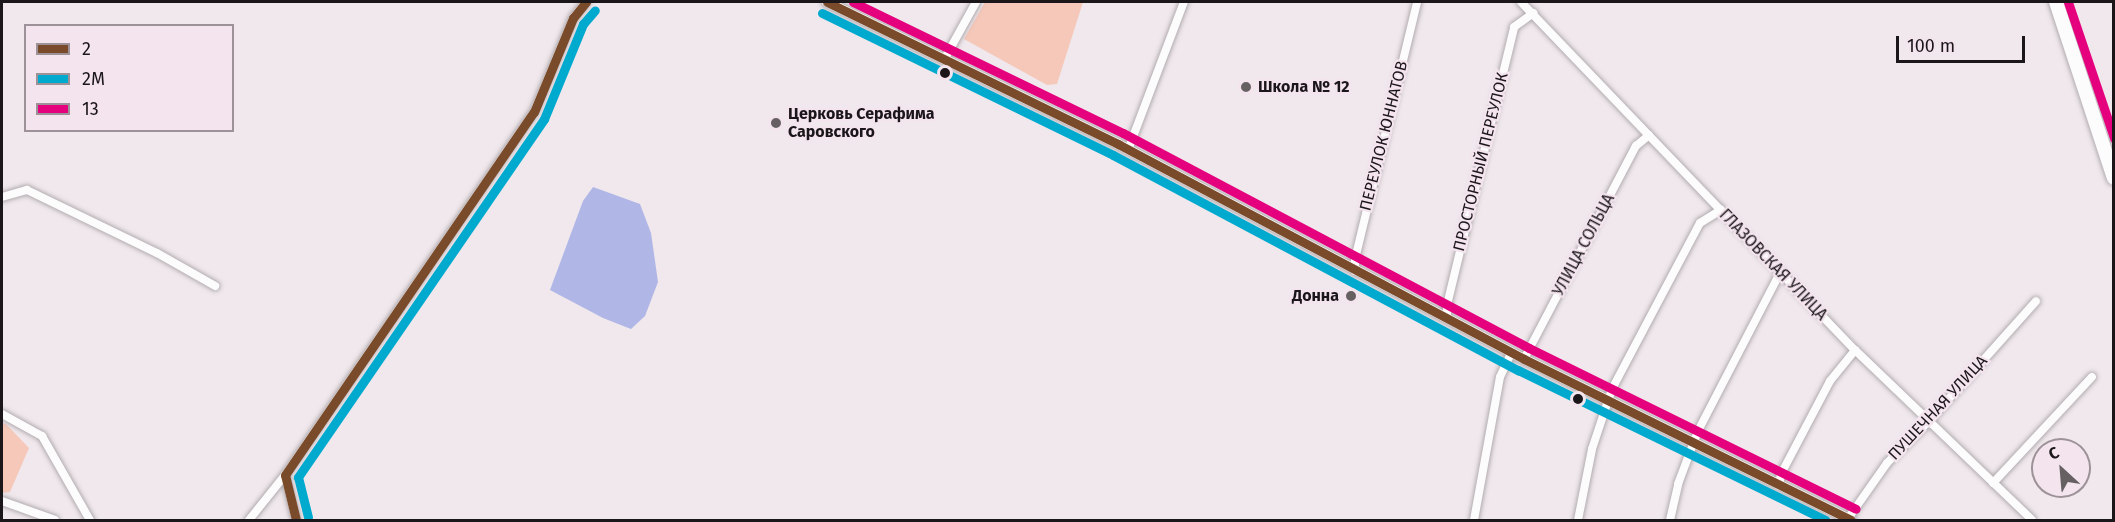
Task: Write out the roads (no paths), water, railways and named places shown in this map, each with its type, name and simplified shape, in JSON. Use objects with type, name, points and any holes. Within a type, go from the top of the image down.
[{"type":"main road","points":[[2056,2],[2114,178]]},
{"type":"street","points":[[249,520],[285,475],[534,112],[573,18],[586,2]]},
{"type":"street","points":[[827,2],[1123,147],[1511,353],[1849,520]]},
{"type":"street","points":[[945,58],[976,2]]},
{"type":"street","points":[[1123,147],[1184,2]]},
{"type":"street","name":"ПЕРЕУЛОК ЮННАТОВ","points":[[1355,271],[1355,259],[1417,2]]},
{"type":"street","name":"ГЛАЗОВСКАЯ УЛИЦА","points":[[1521,2],[1855,350],[2032,520]]},
{"type":"street","name":"ПРОСТОРНЫЙ ПЕРЕУЛОК","points":[[1447,320],[1447,305],[1514,27],[1533,13]]},
{"type":"street","name":"УЛИЦА СОЛЬЦА","points":[[1524,359],[1636,146],[1649,135]]},
{"type":"street","points":[[2,197],[27,190],[157,253],[214,286]]},
{"type":"street","points":[[1578,520],[1592,449],[1610,401],[1612,389],[1701,223],[1721,210]]},
{"type":"street","points":[[1670,520],[1678,484],[1698,431],[1780,273]]},
{"type":"street","name":"ПУШЕЧНАЯ УЛИЦА","points":[[1849,520],[1887,463],[1928,422],[2036,301]]},
{"type":"street","points":[[1779,486],[1781,474],[1830,381],[1855,350]]},
{"type":"street","points":[[1474,520],[1500,377],[1511,353]]},
{"type":"street","points":[[1993,483],[2092,377]]},
{"type":"street","points":[[2,414],[42,436],[90,520]]},
{"type":"street","points":[[285,475],[296,520]]},
{"type":"street","points":[[2,501],[55,520]]},
{"type":"water","points":[[593,187],[640,204],[651,233],[658,282],[645,316],[631,329],[603,318],[550,290],[583,201]]},
{"type":"place","name":"Школа № 12","points":[[1246,87]]},
{"type":"place","name":"Церковь Серафима Саровского","points":[[776,123]]},
{"type":"place","name":"Донна","points":[[1351,296]]}]
